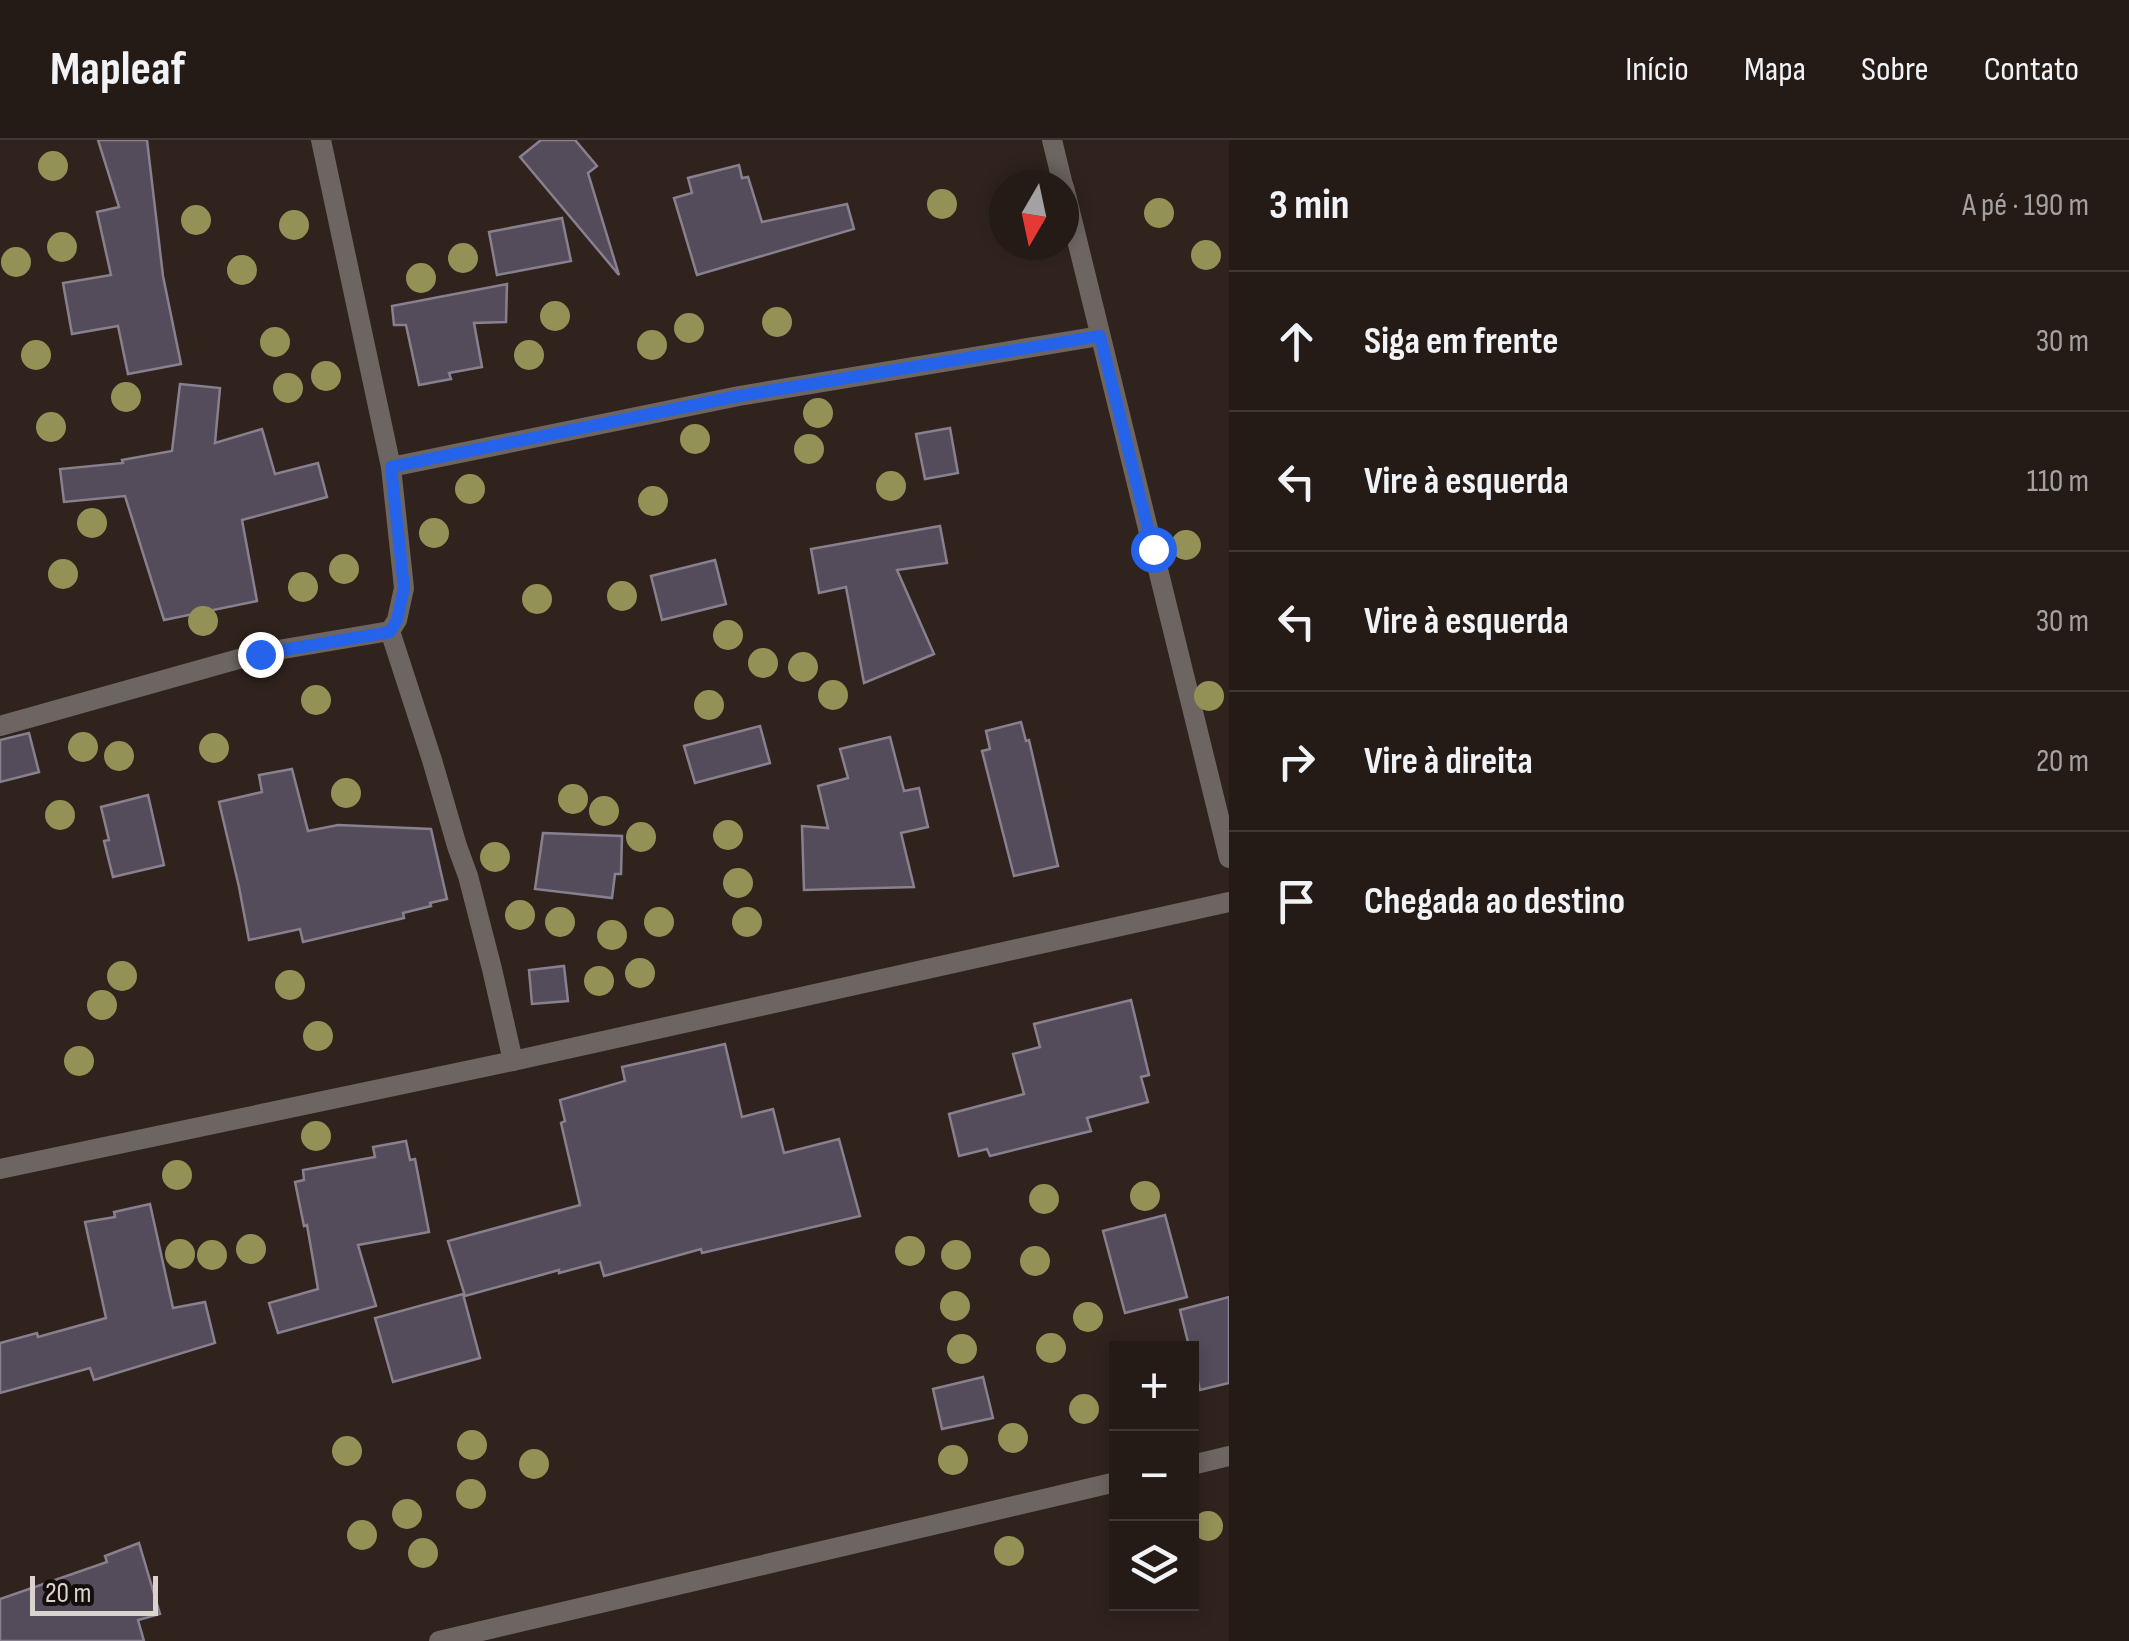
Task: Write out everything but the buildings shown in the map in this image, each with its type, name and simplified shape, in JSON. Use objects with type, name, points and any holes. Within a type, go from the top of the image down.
[{"type":"street","points":[[320,140],[391,467],[404,588],[397,620],[390,632],[468,876],[512,1061]]},
{"type":"street","points":[[1052,140],[1060,170]]},
{"type":"street","points":[[1079,248],[1225,825],[1229,858]]},
{"type":"street","points":[[391,467],[739,396],[1100,336]]},
{"type":"street","points":[[0,726],[260,654],[390,632]]},
{"type":"street","points":[[0,1169],[512,1061],[1229,902]]},
{"type":"street","points":[[1199,1463],[1229,1456]]},
{"type":"street","points":[[438,1641],[1109,1484]]},
{"type":"route","points":[[260,654],[390,632],[397,620],[404,588],[391,467],[739,396],[1100,336],[1153,549]]}]
